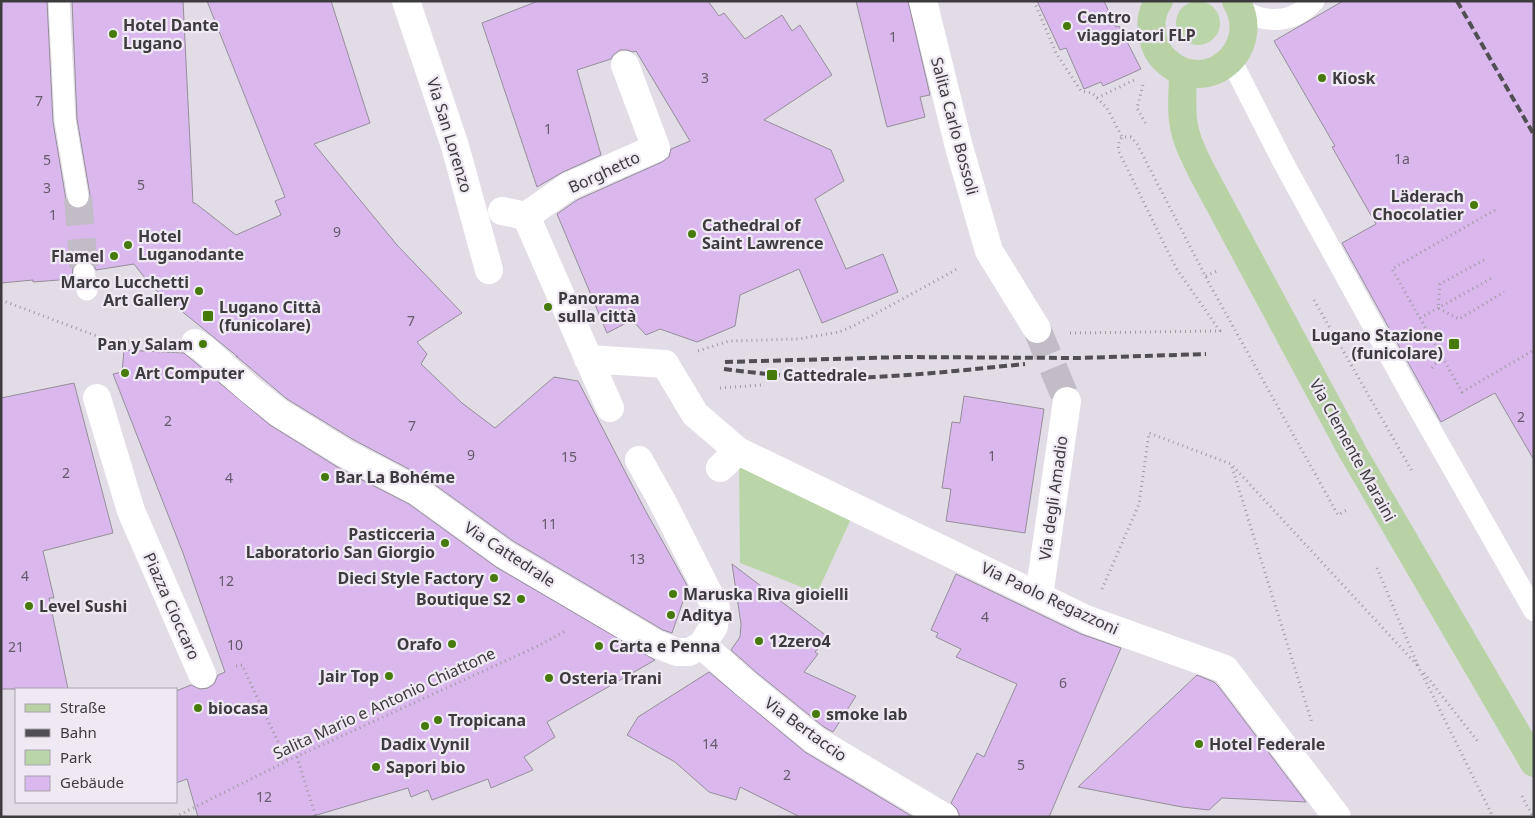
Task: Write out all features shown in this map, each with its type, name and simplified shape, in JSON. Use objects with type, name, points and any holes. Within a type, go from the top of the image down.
[{"type":"main road","points":[[1159,1],[1152,17],[1151,31],[1154,44],[1161,56],[1171,65],[1184,72],[1196,74],[1209,72],[1221,67],[1231,60],[1239,49],[1244,35],[1244,22],[1238,6]]},
{"type":"main road","name":"Via Clemente Maraini","points":[[1184,72],[1182,111],[1184,129],[1190,148],[1201,170],[1352,451],[1534,763]]},
{"type":"street","name":"Via San Lorenzo","points":[[406,1],[455,146],[489,270]]},
{"type":"street","name":"Salita Carlo Bossoli","points":[[923,1],[959,147],[978,258]]},
{"type":"street","name":"Borghetto","points":[[588,359],[514,213],[569,186],[656,148],[626,66]]},
{"type":"street","points":[[978,258],[1050,331]]},
{"type":"street","name":"Via Cattedrale","points":[[195,343],[278,412],[346,454],[417,491],[504,554],[602,610],[656,644],[676,652],[689,652],[702,645]]},
{"type":"street","points":[[588,359],[610,408]]},
{"type":"street","name":"Via Paolo Regazzoni","points":[[588,359],[665,364],[695,414],[729,459],[1039,596],[1088,620],[1225,669],[1337,817]]},
{"type":"street","name":"Piazza Cioccaro","points":[[97,398],[131,511],[202,674]]},
{"type":"street","name":"Via degli Amadio","points":[[1039,596],[1067,401]]},
{"type":"street","points":[[639,460],[671,496],[716,608],[714,626],[702,645]]},
{"type":"street","name":"Via Bertaccio","points":[[702,645],[747,685],[815,740],[944,817]]},
{"type":"lane","points":[[59,1],[65,120],[78,197]]},
{"type":"lane","points":[[1238,6],[1265,20],[1286,19],[1308,8],[1314,1]]},
{"type":"lane","points":[[1231,60],[1283,162],[1410,393],[1534,611]]},
{"type":"path","points":[[1034,1],[1061,61],[1081,91],[1092,93],[1106,108],[1122,138]]},
{"type":"path","points":[[1096,98],[1138,78]]},
{"type":"path","points":[[1050,331],[1220,331],[1176,268],[1119,152],[1118,144],[1122,138],[1131,137],[1137,144],[1210,285],[1338,515]]},
{"type":"path","points":[[1495,210],[1392,269],[1462,392],[1534,350]]},
{"type":"path","points":[[700,351],[729,340],[798,339],[839,332],[978,258]]},
{"type":"path","points":[[1438,308],[1440,284],[1484,260]]},
{"type":"path","points":[[1420,318],[1492,278]]},
{"type":"path","points":[[1438,308],[1459,318],[1504,292]]},
{"type":"path","points":[[1,300],[110,341],[195,343]]},
{"type":"path","points":[[1314,300],[1413,473]]},
{"type":"path","points":[[1103,586],[1139,504],[1149,432],[1231,464],[1420,668],[1485,750]]},
{"type":"path","points":[[1231,464],[1315,731]]},
{"type":"path","points":[[1377,568],[1420,668],[1493,817]]},
{"type":"path","name":"Salita Mario e Antonio Chiattone","points":[[175,817],[287,761],[538,646],[602,610]]},
{"type":"path","name":"Piazza Cioccaro","points":[[202,674],[242,665],[287,761]]},
{"type":"path","points":[[297,758],[316,817]]},
{"type":"path","points":[[1521,795],[1533,817]]},
{"type":"green space","points":[[1194,1],[1202,1],[1214,7],[1220,23],[1214,39],[1202,45],[1194,45],[1182,39],[1176,27],[1176,19],[1182,7]]},
{"type":"green space","points":[[739,466],[851,519],[817,593],[740,563]]},
{"type":"building","points":[[1,1],[47,1],[53,122],[66,200],[74,209],[80,209],[90,201],[90,195],[77,119],[72,1],[183,1],[193,203],[236,235],[281,215],[275,201],[285,197],[207,1],[331,1],[370,123],[314,144],[397,245],[462,313],[417,342],[427,354],[421,364],[462,403],[495,428],[554,377],[578,381],[644,508],[688,587],[672,633],[663,630],[513,541],[424,477],[354,440],[287,399],[152,287],[134,264],[96,270],[89,261],[82,260],[76,262],[73,267],[72,279],[1,283]]},
{"type":"building","points":[[538,1],[708,1],[719,16],[724,13],[745,39],[782,15],[792,31],[800,25],[832,75],[764,120],[831,150],[844,181],[815,199],[846,269],[883,254],[898,292],[822,323],[799,269],[740,295],[735,326],[697,342],[660,329],[646,335],[632,320],[607,333],[557,214],[577,200],[662,162],[669,157],[671,149],[690,141],[636,51],[620,50],[611,59],[577,70],[601,155],[563,172],[537,187],[482,23]]},
{"type":"building","points":[[856,1],[908,1],[930,95],[920,97],[925,117],[887,127]]},
{"type":"building","points":[[1037,1],[1104,1],[1116,27],[1119,26],[1141,69],[1103,86],[1101,82],[1084,89],[1066,48],[1060,50]]},
{"type":"building","points":[[1343,1],[1534,1],[1534,460],[1495,393],[1441,422],[1342,243],[1376,224],[1332,147],[1335,146],[1274,41]]},
{"type":"building","points":[[124,350],[184,353],[270,425],[339,468],[409,504],[496,567],[655,660],[547,722],[555,737],[524,757],[533,770],[491,788],[488,779],[432,800],[428,790],[411,797],[408,788],[310,817],[198,817],[187,779],[178,782],[178,690],[191,685],[200,689],[208,688],[214,684],[218,675],[225,672],[183,553],[113,374],[122,372]]},
{"type":"building","points":[[74,383],[113,533],[43,551],[54,598],[49,598],[68,688],[1,689],[1,398]]},
{"type":"building","points":[[964,396],[1044,409],[1025,533],[946,521],[951,489],[942,488],[952,422],[960,423]]},
{"type":"building","points":[[732,564],[828,637],[815,652],[818,654],[804,672],[856,696],[833,732],[824,727],[731,650],[740,637],[741,624]]},
{"type":"building","points":[[956,574],[1081,634],[1121,648],[1049,817],[960,817],[957,809],[951,803],[977,753],[984,757],[1017,684],[956,657],[961,649],[936,637],[938,633],[931,630]]},
{"type":"building","points":[[709,672],[805,752],[913,817],[800,817],[740,787],[736,800],[709,792],[675,762],[627,735],[638,717]]},
{"type":"building","points":[[1197,675],[1214,682],[1219,687],[1306,802],[1222,798],[1209,810],[1182,807],[1078,787]]},
{"type":"tunnel","points":[[78,197],[84,272]]},
{"type":"tunnel","points":[[1037,329],[1067,401]]},
{"type":"railway","points":[[1457,1],[1534,135]]},
{"type":"railway","points":[[725,362],[903,357],[1077,358],[1206,354]]},
{"type":"railway","points":[[724,369],[842,378],[911,375],[1025,364]]},
{"type":"place","name":"Centro viaggiatori FLP","points":[[1067,26]]},
{"type":"place","name":"Hotel Dante Lugano","points":[[113,34]]},
{"type":"place","name":"Kiosk","points":[[1322,78]]},
{"type":"place","name":"Läderach Chocolatier","points":[[1474,205]]},
{"type":"place","name":"Cathedral of Saint Lawrence","points":[[692,234]]},
{"type":"place","name":"Hotel Luganodante","points":[[128,245]]},
{"type":"place","name":"Flamel","points":[[114,256]]},
{"type":"place","name":"Marco Lucchetti Art Gallery","points":[[199,291]]},
{"type":"place","name":"Panorama sulla città","points":[[548,307]]},
{"type":"place","name":"Lugano Città (funicolare)","points":[[208,316]]},
{"type":"place","name":"Pan y Salam","points":[[203,344]]},
{"type":"place","name":"Lugano Stazione (funicolare)","points":[[1454,344]]},
{"type":"place","name":"Art Computer","points":[[125,373]]},
{"type":"place","name":"Cattedrale","points":[[772,375]]},
{"type":"place","name":"Bar La Bohéme","points":[[325,477]]},
{"type":"place","name":"Pasticceria Laboratorio San Giorgio","points":[[445,543]]},
{"type":"place","name":"Dieci Style Factory","points":[[494,578]]},
{"type":"place","name":"Maruska Riva gioielli","points":[[673,594]]},
{"type":"place","name":"Boutique S2","points":[[521,599]]},
{"type":"place","name":"Level Sushi","points":[[29,606]]},
{"type":"place","name":"Aditya","points":[[671,615]]},
{"type":"place","name":"12zero4","points":[[759,641]]},
{"type":"place","name":"Orafo","points":[[452,644]]},
{"type":"place","name":"Carta e Penna","points":[[599,646]]},
{"type":"place","name":"Jair Top","points":[[389,676]]},
{"type":"place","name":"Osteria Trani","points":[[549,678]]},
{"type":"place","name":"biocasa","points":[[198,708]]},
{"type":"place","name":"smoke lab","points":[[816,714]]},
{"type":"place","name":"Tropicana","points":[[438,720]]},
{"type":"place","name":"Dadix Vynil","points":[[425,726]]},
{"type":"place","name":"Hotel Federale","points":[[1199,744]]},
{"type":"place","name":"Sapori bio","points":[[376,767]]}]
